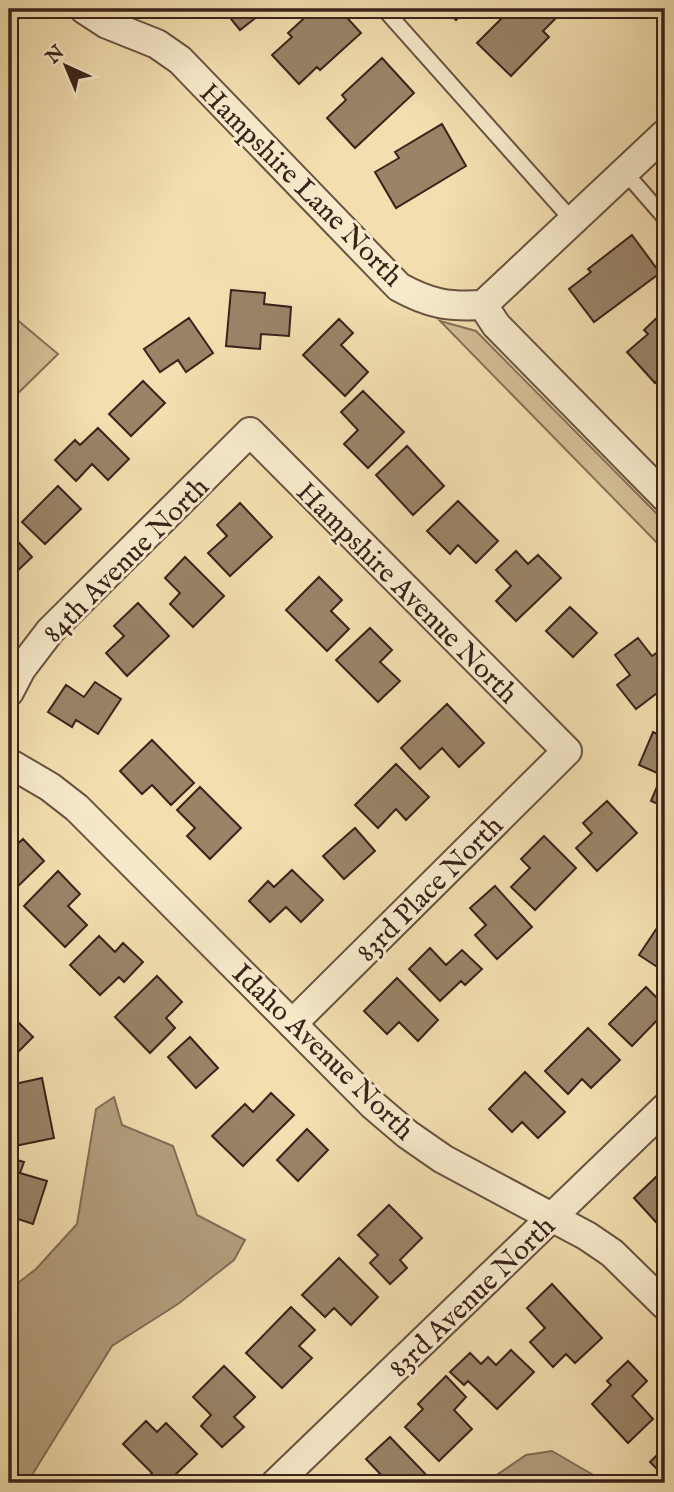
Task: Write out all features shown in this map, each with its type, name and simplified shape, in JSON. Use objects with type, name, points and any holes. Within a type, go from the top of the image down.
[{"type":"street","name":"Hampshire Lane North","points":[[84,9],[107,24],[157,44],[180,60],[399,287],[423,300],[445,305],[483,305]]},
{"type":"street","points":[[665,134],[483,305],[496,325],[665,497]]},
{"type":"street","name":"84th Avenue North","points":[[9,692],[21,669],[51,631],[250,432]]},
{"type":"street","name":"Hampshire Avenue North","points":[[250,432],[567,751]]},
{"type":"street","name":"83rd Place North","points":[[292,1024],[567,751]]},
{"type":"street","name":"Idaho Avenue North","points":[[9,763],[50,786],[77,808],[373,1105],[407,1134],[443,1159],[587,1236],[612,1253],[665,1305]]},
{"type":"street","name":"83rd Avenue North","points":[[276,1483],[665,1108]]},
{"type":"lane","points":[[384,9],[572,220]]},
{"type":"lane","points":[[624,171],[665,218]]},
{"type":"shaded area","points":[[9,313],[58,354],[9,402]]},
{"type":"shaded area","points":[[440,321],[476,331],[665,522],[665,551]]},
{"type":"shaded area","points":[[114,1097],[122,1125],[173,1146],[197,1215],[245,1240],[234,1260],[178,1304],[112,1346],[27,1483],[9,1483],[9,1290],[36,1269],[77,1224],[96,1109]]},
{"type":"shaded area","points":[[552,1451],[607,1483],[485,1483],[526,1455]]},
{"type":"building","points":[[223,9],[267,9],[240,30]]},
{"type":"building","points":[[314,9],[339,9],[361,33],[320,70],[317,67],[299,84],[272,55],[292,37],[288,33]]},
{"type":"building","points":[[444,9],[467,9],[456,20]]},
{"type":"building","points":[[511,9],[557,9],[561,13],[543,31],[549,37],[511,76],[477,43]]},
{"type":"building","points":[[382,58],[414,93],[355,148],[327,118],[346,100],[342,95]]},
{"type":"building","points":[[442,124],[466,166],[396,208],[375,172],[399,158],[395,152]]},
{"type":"building","points":[[632,235],[660,273],[594,322],[569,289],[591,272],[588,269]]},
{"type":"building","points":[[231,290],[265,293],[264,304],[291,307],[289,336],[261,334],[260,349],[226,346]]},
{"type":"building","points":[[665,310],[665,374],[655,383],[627,352],[648,334],[644,330]]},
{"type":"building","points":[[189,318],[213,353],[186,372],[178,360],[160,372],[144,349]]},
{"type":"building","points":[[339,319],[353,333],[341,345],[368,372],[345,396],[303,355]]},
{"type":"building","points":[[143,381],[165,403],[131,436],[109,414]]},
{"type":"building","points":[[363,391],[404,432],[368,468],[344,444],[358,430],[341,412]]},
{"type":"building","points":[[98,428],[129,459],[108,480],[92,464],[76,481],[55,460],[75,440],[80,445]]},
{"type":"building","points":[[407,446],[444,486],[413,515],[376,475]]},
{"type":"building","points":[[58,486],[81,509],[45,544],[22,522]]},
{"type":"building","points":[[458,501],[498,541],[476,563],[458,545],[450,554],[427,531]]},
{"type":"building","points":[[240,503],[272,537],[230,576],[208,553],[227,536],[217,525]]},
{"type":"building","points":[[11,534],[32,557],[9,579],[9,536]]},
{"type":"building","points":[[516,551],[528,564],[538,555],[561,578],[516,621],[496,601],[511,586],[496,570]]},
{"type":"building","points":[[185,557],[224,596],[193,627],[170,604],[180,593],[165,578]]},
{"type":"building","points":[[319,577],[342,600],[331,611],[349,629],[327,651],[286,610]]},
{"type":"building","points":[[138,603],[169,636],[127,676],[106,653],[124,636],[114,626]]},
{"type":"building","points":[[570,607],[597,633],[573,657],[546,631]]},
{"type":"building","points":[[370,628],[392,650],[380,662],[400,681],[378,702],[336,660]]},
{"type":"building","points":[[638,638],[652,656],[661,650],[665,656],[665,687],[636,709],[617,685],[630,675],[615,655]]},
{"type":"building","points":[[95,682],[121,699],[98,734],[76,720],[72,727],[48,712],[66,685],[84,697]]},
{"type":"building","points":[[447,704],[484,743],[459,767],[442,748],[420,769],[401,748]]},
{"type":"building","points":[[653,732],[665,738],[665,807],[651,801],[662,775],[639,765]]},
{"type":"building","points":[[152,740],[194,783],[171,805],[152,785],[142,794],[120,771]]},
{"type":"building","points":[[396,764],[429,797],[406,820],[396,809],[378,828],[355,805]]},
{"type":"building","points":[[200,787],[241,828],[210,859],[187,836],[195,828],[177,810]]},
{"type":"building","points":[[607,801],[637,833],[597,871],[576,848],[592,833],[583,823]]},
{"type":"building","points":[[355,828],[375,851],[344,879],[323,856]]},
{"type":"building","points":[[544,836],[576,868],[535,910],[511,887],[530,868],[521,859]]},
{"type":"building","points":[[23,839],[44,861],[13,891],[9,886],[9,844],[13,848]]},
{"type":"building","points":[[292,870],[323,900],[301,922],[286,907],[270,922],[249,901],[268,881],[274,887]]},
{"type":"building","points":[[58,871],[80,894],[68,906],[87,925],[65,947],[24,906]]},
{"type":"building","points":[[495,886],[532,927],[497,959],[475,935],[486,925],[470,908]]},
{"type":"building","points":[[665,916],[665,972],[639,955]]},
{"type":"building","points":[[99,936],[115,952],[123,943],[143,962],[124,982],[119,977],[100,995],[70,965]]},
{"type":"building","points":[[430,948],[446,965],[462,950],[482,969],[465,985],[461,981],[440,1001],[409,969]]},
{"type":"building","points":[[157,976],[182,1002],[166,1018],[175,1028],[150,1053],[115,1017]]},
{"type":"building","points":[[397,978],[438,1020],[418,1041],[399,1022],[387,1034],[364,1011]]},
{"type":"building","points":[[646,987],[665,1006],[665,1012],[632,1046],[609,1024]]},
{"type":"building","points":[[18,1022],[33,1037],[9,1061],[9,1032]]},
{"type":"building","points":[[588,1028],[620,1060],[591,1088],[582,1079],[568,1094],[545,1071]]},
{"type":"building","points":[[190,1037],[218,1068],[196,1088],[168,1057]]},
{"type":"building","points":[[525,1072],[565,1112],[538,1138],[522,1122],[512,1132],[489,1109]]},
{"type":"building","points":[[42,1078],[54,1138],[10,1147],[9,1106],[13,1105],[10,1085]]},
{"type":"building","points":[[271,1093],[294,1115],[243,1166],[212,1136],[245,1104],[253,1112]]},
{"type":"building","points":[[307,1129],[328,1150],[298,1181],[277,1160]]},
{"type":"building","points":[[9,1158],[24,1162],[20,1173],[47,1181],[33,1224],[9,1216]]},
{"type":"building","points":[[657,1176],[665,1184],[664,1231],[634,1198]]},
{"type":"building","points":[[389,1205],[422,1238],[400,1260],[407,1268],[390,1284],[370,1263],[378,1255],[358,1235]]},
{"type":"building","points":[[339,1258],[378,1297],[351,1325],[334,1308],[325,1317],[302,1295]]},
{"type":"building","points":[[552,1284],[602,1338],[575,1363],[566,1354],[553,1367],[530,1342],[545,1328],[527,1308]]},
{"type":"building","points":[[291,1307],[315,1330],[299,1346],[312,1358],[282,1388],[246,1353]]},
{"type":"building","points":[[511,1350],[534,1372],[497,1409],[468,1381],[464,1385],[450,1372],[470,1353],[481,1364],[488,1357],[496,1365]]},
{"type":"building","points":[[628,1361],[647,1381],[632,1396],[653,1419],[628,1443],[592,1404],[611,1385],[607,1381]]},
{"type":"building","points":[[224,1366],[255,1397],[234,1417],[244,1427],[222,1447],[201,1426],[211,1415],[193,1397]]},
{"type":"building","points":[[446,1376],[466,1397],[454,1410],[472,1429],[439,1461],[405,1427],[423,1409],[418,1404]]},
{"type":"building","points":[[146,1421],[157,1432],[166,1423],[197,1454],[175,1475],[183,1483],[142,1483],[152,1473],[123,1444]]},
{"type":"building","points":[[390,1437],[434,1483],[380,1483],[385,1479],[366,1459]]},
{"type":"building","points":[[665,1447],[665,1477],[650,1462]]}]
